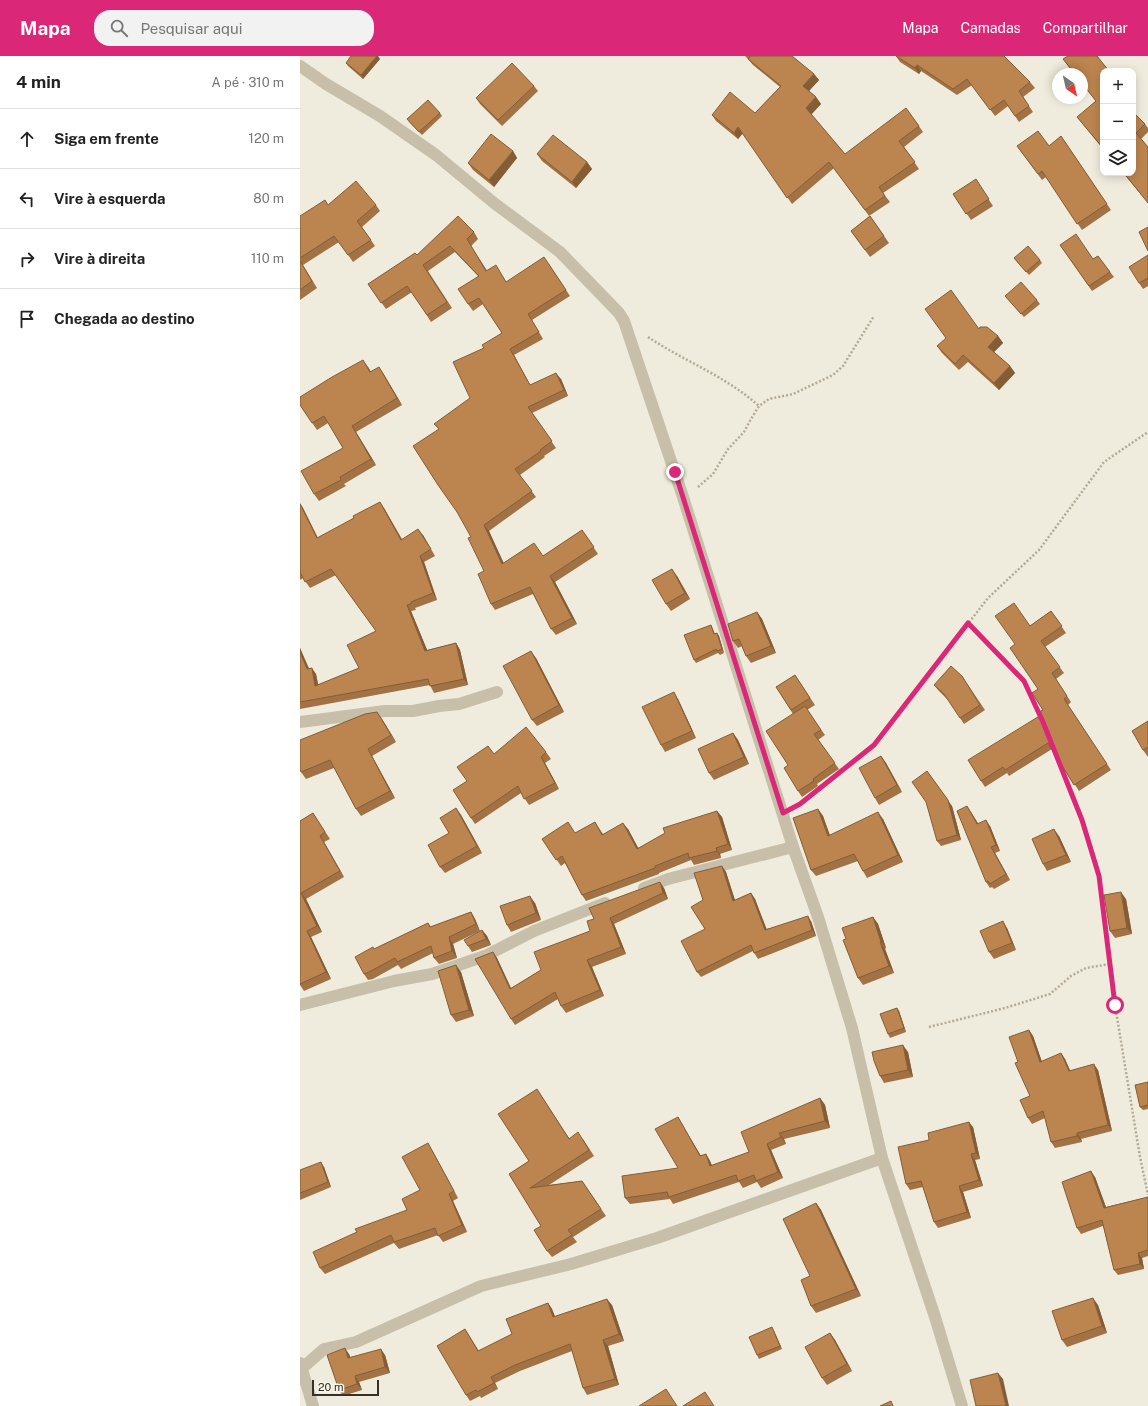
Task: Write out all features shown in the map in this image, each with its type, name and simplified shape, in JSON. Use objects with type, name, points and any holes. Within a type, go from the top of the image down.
[{"type":"street","points":[[300,66],[326,84],[380,116],[436,155],[494,203],[560,252],[619,313],[624,321],[683,497],[783,813],[818,917],[852,1028],[882,1158],[935,1317],[962,1406]]},
{"type":"street","points":[[300,722],[385,711],[412,711],[460,704],[497,692]]},
{"type":"street","points":[[632,893],[668,879],[794,847]]},
{"type":"street","points":[[300,1005],[394,981],[432,974],[485,956],[534,931],[618,898]]},
{"type":"street","points":[[313,1406],[300,1367],[324,1349],[356,1342],[481,1286],[571,1264],[657,1238],[882,1158]]},
{"type":"path","points":[[683,497],[702,485],[713,474],[728,449],[744,432],[759,406],[769,399],[793,394],[833,375],[843,366],[874,316]]},
{"type":"path","points":[[624,321],[662,347],[731,385],[748,396],[759,406]]},
{"type":"path","points":[[783,813],[800,804],[874,745],[988,598],[1040,550],[1104,462],[1148,432]]},
{"type":"path","points":[[968,623],[1024,681],[1043,722]]},
{"type":"path","points":[[1056,753],[1082,820],[1099,876],[1115,1005],[1138,1149],[1148,1195]]},
{"type":"path","points":[[929,1027],[1005,1008],[1050,994],[1071,976],[1086,968],[1110,964]]},
{"type":"building","points":[[351,56],[377,56],[361,75],[346,63]]},
{"type":"building","points":[[750,56],[792,56],[814,74],[803,86],[816,97],[806,108],[845,154],[906,108],[919,126],[899,141],[915,162],[879,187],[885,196],[865,210],[829,162],[787,198],[738,127],[734,133],[712,115],[730,92],[755,113],[781,86],[748,59]]},
{"type":"building","points":[[896,56],[1004,56],[1030,82],[1019,91],[1029,106],[1015,116],[1004,100],[990,110],[967,79],[953,89],[917,65],[915,68]]},
{"type":"building","points":[[1068,56],[1097,56],[1107,68],[1100,68],[1100,144],[1077,117],[1096,101],[1088,91],[1088,68],[1070,68],[1063,59]]},
{"type":"building","points":[[512,63],[534,86],[498,120],[476,98]]},
{"type":"building","points":[[428,100],[440,113],[419,132],[407,119]]},
{"type":"building","points":[[1136,115],[1145,124],[1136,133]]},
{"type":"building","points":[[1038,131],[1049,146],[1061,136],[1107,204],[1077,224],[1042,171],[1038,174],[1017,146]]},
{"type":"building","points":[[1136,133],[1148,147],[1148,203],[1126,176],[1136,176]]},
{"type":"building","points":[[491,134],[513,151],[489,180],[468,163]]},
{"type":"building","points":[[553,135],[587,162],[572,182],[537,154]]},
{"type":"building","points":[[976,179],[989,199],[966,214],[953,194]]},
{"type":"building","points":[[356,181],[376,205],[357,221],[371,240],[348,255],[334,236],[300,258],[300,216],[325,200],[328,205]]},
{"type":"building","points":[[458,216],[474,232],[467,239],[486,271],[496,265],[506,282],[544,257],[566,290],[528,314],[539,332],[510,349],[530,385],[556,373],[564,390],[528,407],[552,441],[540,450],[541,451],[515,469],[532,491],[484,525],[502,564],[534,543],[543,556],[582,530],[594,547],[550,576],[572,618],[551,629],[530,587],[491,604],[478,574],[484,571],[468,538],[471,537],[457,512],[413,446],[439,429],[434,424],[470,398],[453,362],[484,348],[482,345],[502,333],[479,298],[468,304],[458,289],[479,276],[450,246],[423,265],[447,302],[427,315],[407,286],[381,303],[368,284],[415,253],[417,255]]},
{"type":"building","points":[[870,216],[884,236],[865,250],[851,231]]},
{"type":"building","points":[[1148,227],[1148,251],[1139,232]]},
{"type":"building","points":[[1076,234],[1093,259],[1098,256],[1110,272],[1089,286],[1060,245]]},
{"type":"building","points":[[1028,246],[1040,260],[1026,272],[1014,258]]},
{"type":"building","points":[[1148,255],[1148,278],[1139,283],[1129,267]]},
{"type":"building","points":[[300,261],[312,281],[300,290]]},
{"type":"building","points":[[1021,282],[1037,300],[1021,314],[1005,296]]},
{"type":"building","points":[[951,290],[979,329],[980,327],[987,327],[998,336],[988,347],[1010,366],[994,383],[963,355],[955,364],[937,346],[946,338],[925,309]]},
{"type":"building","points":[[363,360],[370,372],[379,367],[397,398],[352,426],[371,459],[340,477],[341,480],[314,494],[301,471],[343,448],[324,416],[312,423],[300,405],[300,397]]},
{"type":"building","points":[[380,502],[401,540],[418,529],[431,549],[420,556],[433,593],[407,605],[425,651],[456,643],[464,679],[430,686],[428,679],[300,702],[300,652],[307,669],[312,668],[315,686],[359,668],[347,645],[376,631],[331,569],[305,582],[300,572],[300,504],[317,538],[354,518],[353,516]]},
{"type":"building","points":[[672,569],[685,593],[666,604],[652,580]]},
{"type":"building","points":[[1014,603],[1030,626],[1051,611],[1062,626],[1041,641],[1060,667],[1052,673],[1067,696],[1064,699],[1107,764],[1074,785],[1048,743],[1005,770],[1003,767],[981,781],[968,760],[1041,715],[1039,712],[1043,710],[1032,693],[1038,689],[1010,648],[1015,644],[995,616]]},
{"type":"building","points":[[757,612],[771,646],[746,656],[739,639],[733,641],[728,624]]},
{"type":"building","points":[[711,625],[714,634],[717,633],[722,649],[717,651],[716,649],[694,660],[684,635]]},
{"type":"building","points":[[531,651],[559,705],[532,720],[503,666]]},
{"type":"building","points":[[951,666],[962,676],[980,705],[960,718],[944,694],[934,685]]},
{"type":"building","points":[[795,675],[810,698],[791,710],[776,687]]},
{"type":"building","points":[[674,692],[692,731],[661,745],[642,707]]},
{"type":"building","points":[[805,706],[821,730],[814,734],[835,763],[813,779],[814,781],[798,791],[784,768],[788,765],[766,731]]},
{"type":"building","points":[[377,712],[391,735],[368,749],[390,791],[356,809],[330,760],[301,772],[300,740],[365,714]]},
{"type":"building","points":[[1148,721],[1148,747],[1143,750],[1132,731]]},
{"type":"building","points":[[526,727],[546,752],[541,757],[555,783],[524,799],[518,786],[471,818],[453,790],[467,781],[457,767],[488,746],[494,754]]},
{"type":"building","points":[[733,733],[744,757],[709,773],[698,749]]},
{"type":"building","points":[[881,756],[897,785],[875,798],[859,768]]},
{"type":"building","points":[[927,771],[948,800],[957,835],[937,841],[926,802],[912,782]]},
{"type":"building","points":[[967,806],[977,824],[986,820],[996,845],[991,847],[1006,874],[990,884],[988,881],[986,882],[957,811]]},
{"type":"building","points":[[456,808],[477,846],[440,867],[428,845],[449,833],[440,818]]},
{"type":"building","points":[[818,809],[828,836],[878,812],[898,855],[863,871],[854,854],[811,870],[793,818]]},
{"type":"building","points":[[717,811],[728,844],[716,848],[717,851],[689,858],[688,853],[655,866],[655,868],[582,895],[562,856],[556,860],[542,839],[568,822],[575,833],[595,822],[602,835],[623,823],[637,849],[665,833],[663,828]]},
{"type":"building","points":[[313,813],[325,832],[320,836],[340,871],[301,893],[317,926],[307,931],[326,972],[300,984],[300,821]]},
{"type":"building","points":[[1054,829],[1066,855],[1043,864],[1032,839]]},
{"type":"building","points":[[722,866],[733,901],[751,893],[765,930],[808,916],[812,930],[754,953],[751,945],[697,972],[681,941],[705,929],[691,907],[703,900],[694,873]]},
{"type":"building","points":[[660,882],[663,893],[610,918],[621,947],[587,960],[600,990],[561,1006],[555,992],[511,1019],[475,959],[493,952],[510,989],[541,970],[534,952],[590,931],[587,921],[594,919],[589,908]]},
{"type":"building","points":[[1121,892],[1127,928],[1110,931],[1104,895]]},
{"type":"building","points":[[530,896],[536,913],[507,925],[500,906]]},
{"type":"building","points":[[471,912],[476,924],[449,937],[452,951],[434,958],[431,946],[397,962],[395,958],[364,974],[355,957],[373,947],[374,949],[428,923],[430,927]]},
{"type":"building","points":[[873,917],[889,966],[858,978],[843,940],[846,939],[842,928]]},
{"type":"building","points":[[1003,921],[1012,943],[989,952],[980,931]]},
{"type":"building","points":[[482,930],[486,939],[468,946],[464,940]]},
{"type":"building","points":[[456,965],[469,1010],[451,1015],[438,971]]},
{"type":"building","points":[[897,1008],[904,1028],[888,1034],[880,1014]]},
{"type":"building","points":[[1029,1030],[1040,1062],[1061,1053],[1069,1071],[1094,1064],[1108,1125],[1077,1133],[1077,1136],[1051,1142],[1043,1111],[1028,1118],[1020,1100],[1030,1096],[1015,1063],[1018,1062],[1009,1037]]},
{"type":"building","points":[[903,1045],[908,1070],[880,1076],[872,1052]]},
{"type":"building","points":[[1148,1082],[1148,1105],[1140,1107],[1135,1085]]},
{"type":"building","points":[[537,1089],[569,1139],[578,1132],[589,1150],[530,1188],[582,1181],[601,1209],[568,1230],[572,1235],[547,1251],[534,1230],[541,1226],[509,1174],[529,1161],[498,1114]]},
{"type":"building","points":[[820,1098],[825,1121],[779,1133],[781,1137],[767,1144],[778,1172],[756,1181],[754,1175],[738,1181],[736,1175],[669,1197],[667,1192],[625,1198],[622,1176],[678,1168],[655,1129],[678,1117],[700,1156],[706,1154],[710,1166],[749,1152],[741,1132]]},
{"type":"building","points":[[969,1122],[976,1153],[971,1154],[979,1180],[959,1186],[967,1212],[934,1222],[921,1181],[906,1184],[898,1147],[929,1140],[928,1133]]},
{"type":"building","points":[[428,1143],[454,1191],[449,1194],[462,1225],[438,1236],[435,1228],[394,1242],[391,1235],[320,1268],[313,1252],[357,1232],[355,1229],[407,1210],[402,1199],[420,1190],[402,1157]]},
{"type":"building","points":[[321,1162],[328,1182],[300,1193],[300,1170]]},
{"type":"building","points":[[1091,1171],[1104,1208],[1148,1197],[1148,1250],[1138,1253],[1140,1264],[1114,1270],[1102,1220],[1077,1228],[1062,1182]]},
{"type":"building","points":[[816,1203],[856,1289],[811,1306],[801,1280],[810,1276],[783,1219]]},
{"type":"building","points":[[1093,1298],[1102,1326],[1062,1340],[1052,1311]]},
{"type":"building","points":[[607,1299],[619,1334],[603,1340],[615,1379],[583,1388],[570,1344],[515,1365],[491,1377],[494,1383],[477,1392],[476,1390],[466,1395],[437,1346],[465,1329],[478,1351],[512,1334],[506,1319],[548,1303],[553,1317]]},
{"type":"building","points":[[772,1327],[780,1346],[757,1355],[749,1337]]},
{"type":"building","points":[[830,1333],[847,1364],[822,1378],[805,1347]]},
{"type":"building","points":[[345,1348],[348,1358],[381,1349],[385,1367],[355,1376],[357,1384],[339,1390],[327,1355]]},
{"type":"building","points":[[998,1373],[1006,1406],[976,1406],[970,1380]]},
{"type":"building","points":[[666,1389],[677,1406],[639,1406]]},
{"type":"building","points":[[705,1392],[714,1406],[683,1406]]},
{"type":"building","points":[[891,1401],[893,1406],[880,1406]]},
{"type":"route","points":[[675,472],[783,813],[800,804],[874,745],[968,623],[1024,681],[1043,722],[1082,820],[1099,876],[1104,905],[1115,1005]]}]
